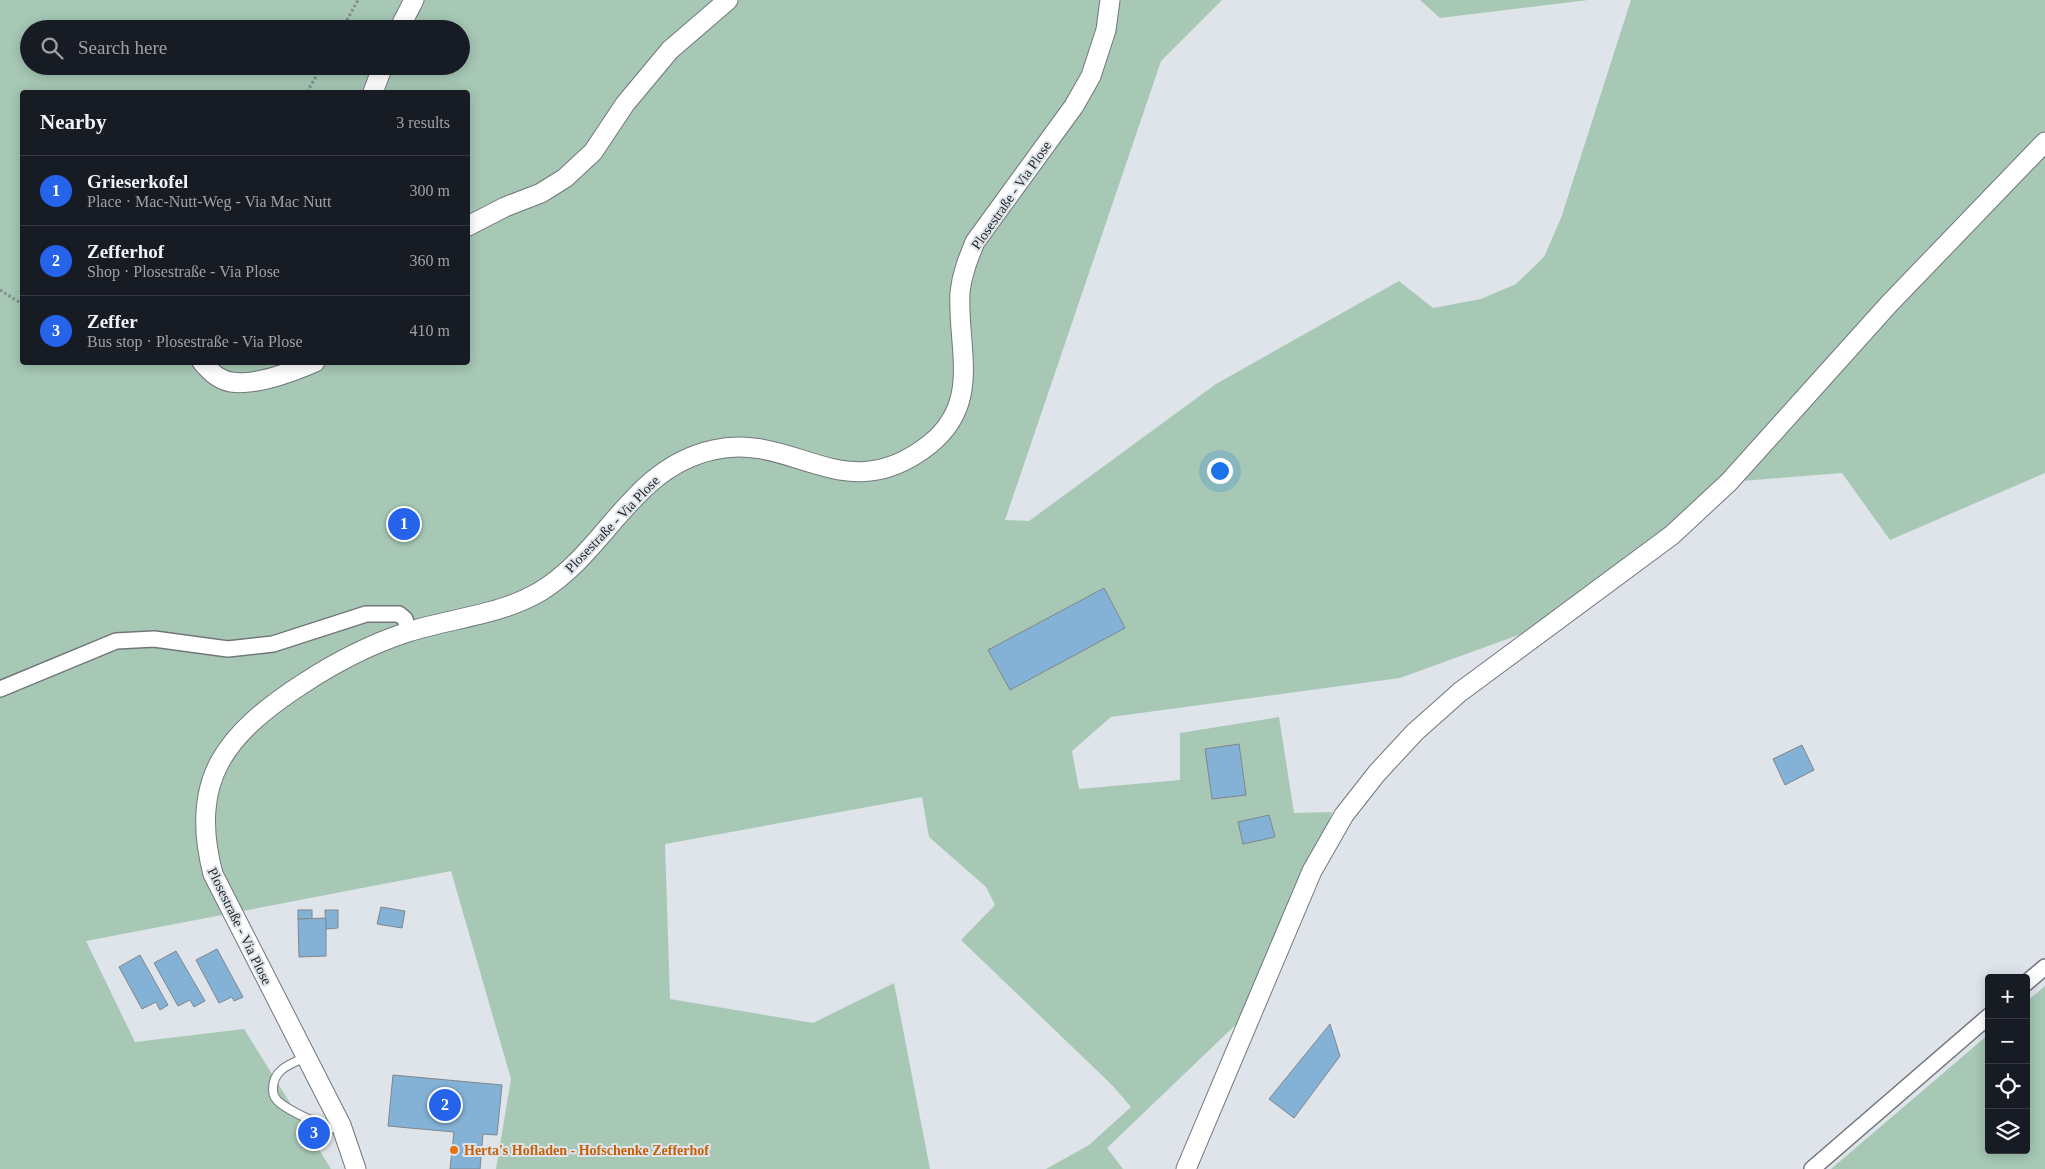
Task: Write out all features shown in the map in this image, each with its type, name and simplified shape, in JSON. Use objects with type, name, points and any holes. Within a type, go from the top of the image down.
[{"type":"street","points":[[404,20],[414,0]]},
{"type":"street","points":[[470,225],[505,207],[541,193],[565,178],[593,152],[624,104],[670,50],[728,0]]},
{"type":"street","name":"Plosestraße - Via Plose","points":[[356,1169],[341,1125],[213,874],[204,825],[211,779],[222,757],[235,738],[252,720],[323,671],[373,644],[410,631],[500,608],[539,592],[574,564],[650,481],[673,464],[695,455],[730,448],[761,449],[814,466],[850,472],[882,470],[908,459],[932,443],[950,423],[963,392],[965,365],[960,291],[965,265],[975,242],[1074,106],[1091,76],[1106,30],[1110,0]]},
{"type":"street","points":[[374,90],[380,75]]},
{"type":"street","points":[[1186,1169],[1312,871],[1344,815],[1377,773],[1415,732],[1460,692],[1672,536],[1729,482],[1889,304],[2045,142]]},
{"type":"street","points":[[205,365],[214,375],[231,382],[284,375],[308,365]]},
{"type":"street","points":[[0,689],[116,641],[154,639],[228,649],[273,644],[366,614],[399,614],[405,619],[410,631]]},
{"type":"street","points":[[2030,980],[2045,967]]},
{"type":"street","points":[[1812,1169],[1986,1019]]},
{"type":"lane","points":[[306,1057],[290,1063],[278,1072],[272,1081],[273,1094],[279,1103],[330,1129],[341,1125]]},
{"type":"path","points":[[347,20],[358,0]]},
{"type":"path","points":[[307,90],[316,75]]},
{"type":"path","points":[[0,290],[20,303]]},
{"type":"green space","points":[[0,0],[1222,0],[1161,61],[1005,520],[1029,521],[1216,384],[1399,281],[1433,308],[1481,299],[1516,284],[1544,257],[1561,218],[1631,0],[2045,0],[2045,473],[1890,540],[1842,473],[1729,482],[1560,620],[1400,678],[1111,717],[1072,751],[1079,789],[1180,780],[1180,733],[1279,717],[1294,813],[1332,812],[1273,989],[1107,1148],[1123,1169],[1046,1169],[1089,1145],[1131,1107],[1112,1085],[961,940],[995,905],[986,887],[929,837],[922,797],[665,844],[670,999],[813,1023],[894,983],[930,1169],[496,1169],[511,1079],[451,871],[86,941],[135,1042],[244,1029],[331,1169],[0,1169]]},
{"type":"green space","points":[[1420,0],[1588,0],[1440,18]]},
{"type":"green space","points":[[2045,986],[2045,1169],[1831,1169],[1985,1037],[1985,1154],[2030,1154],[2030,999]]},
{"type":"building","points":[[1104,588],[1125,628],[1010,690],[988,650]]},
{"type":"building","points":[[1239,744],[1246,795],[1212,799],[1205,749]]},
{"type":"building","points":[[1802,745],[1814,770],[1785,785],[1773,759]]},
{"type":"building","points":[[1269,815],[1275,837],[1243,844],[1238,822]]},
{"type":"building","points":[[381,907],[405,911],[402,928],[377,924]]},
{"type":"building","points":[[298,910],[312,910],[312,919],[298,919]]},
{"type":"building","points":[[325,910],[338,910],[338,928],[326,929]]},
{"type":"building","points":[[326,918],[326,956],[299,957],[298,919]]},
{"type":"building","points":[[217,949],[243,997],[234,1001],[232,997],[219,1003],[196,960]]},
{"type":"building","points":[[176,951],[205,1001],[194,1007],[190,1000],[178,1006],[154,963]]},
{"type":"building","points":[[140,955],[168,1005],[160,1010],[156,1002],[142,1009],[119,967]]},
{"type":"building","points":[[1330,1024],[1340,1056],[1294,1118],[1269,1099]]},
{"type":"building","points":[[393,1075],[502,1085],[497,1135],[483,1134],[480,1169],[450,1169],[454,1132],[388,1126]]},
{"type":"place","name":"Grieserkofel","points":[[404,524]]},
{"type":"place","name":"Zefferhof","points":[[445,1105]]},
{"type":"place","name":"Zeffer","points":[[314,1133]]},
{"type":"place","name":"Herta's Hofladen - Hofschenke Zefferhof","points":[[454,1150]]}]
